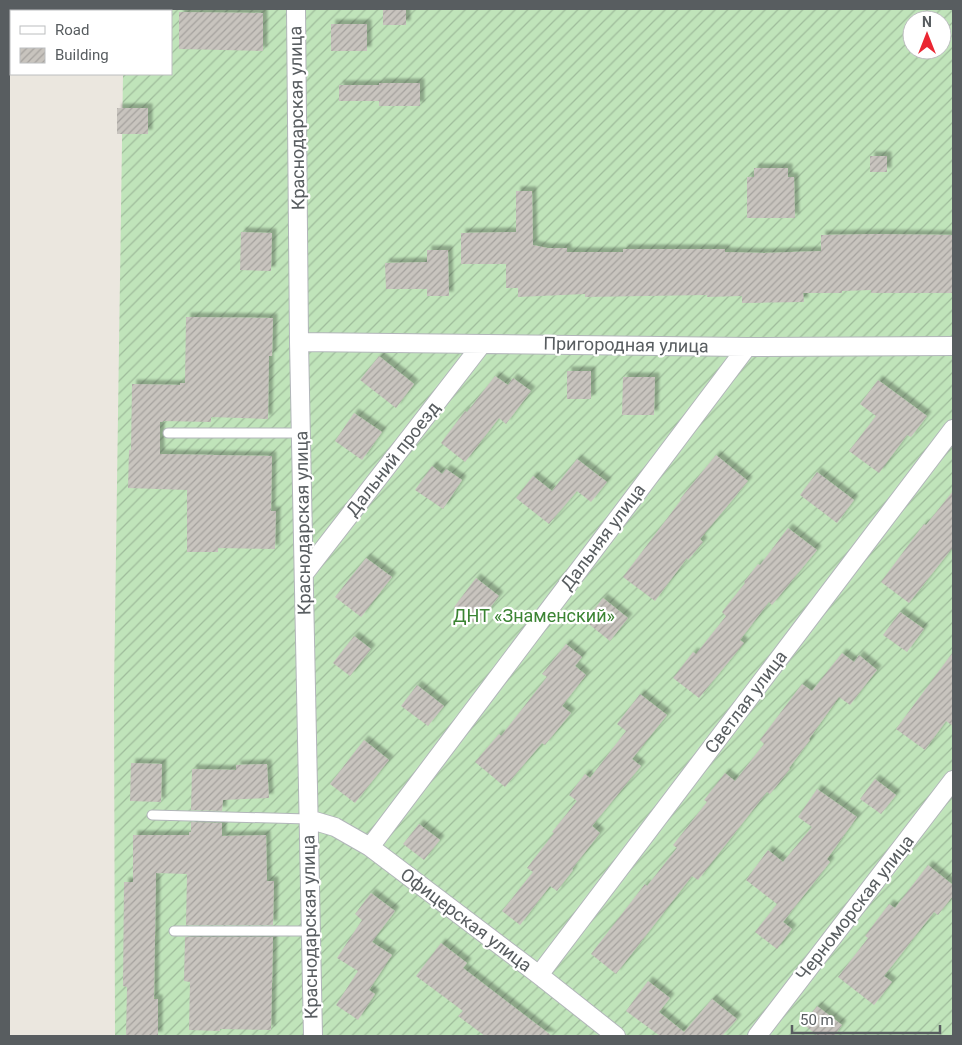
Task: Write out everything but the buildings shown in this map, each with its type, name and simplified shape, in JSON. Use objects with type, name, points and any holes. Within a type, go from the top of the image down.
[{"type":"street","name":"Краснодарская улица","points":[[296,9],[299,342],[313,1036]]},
{"type":"street","name":"Пригородная улица","points":[[299,342],[746,347],[953,346]]},
{"type":"street","name":"Дальний проезд","points":[[304,574],[482,344]]},
{"type":"street","name":"Дальняя улица","points":[[370,847],[746,347]]},
{"type":"street","name":"Светлая улица","points":[[538,975],[953,429]]},
{"type":"street","name":"Черноморская улица","points":[[757,1036],[953,780]]},
{"type":"street","name":"Офицерская улица","points":[[308,819],[335,827],[370,847],[616,1036]]},
{"type":"lane","points":[[168,433],[301,433]]},
{"type":"lane","points":[[152,815],[308,819]]},
{"type":"lane","points":[[174,931],[310,931]]},
{"type":"green space","name":"ДНТ «Знаменский»","points":[[124,9],[953,9],[953,1036],[115,1036],[114,689],[123,75],[172,75],[172,10]]}]
